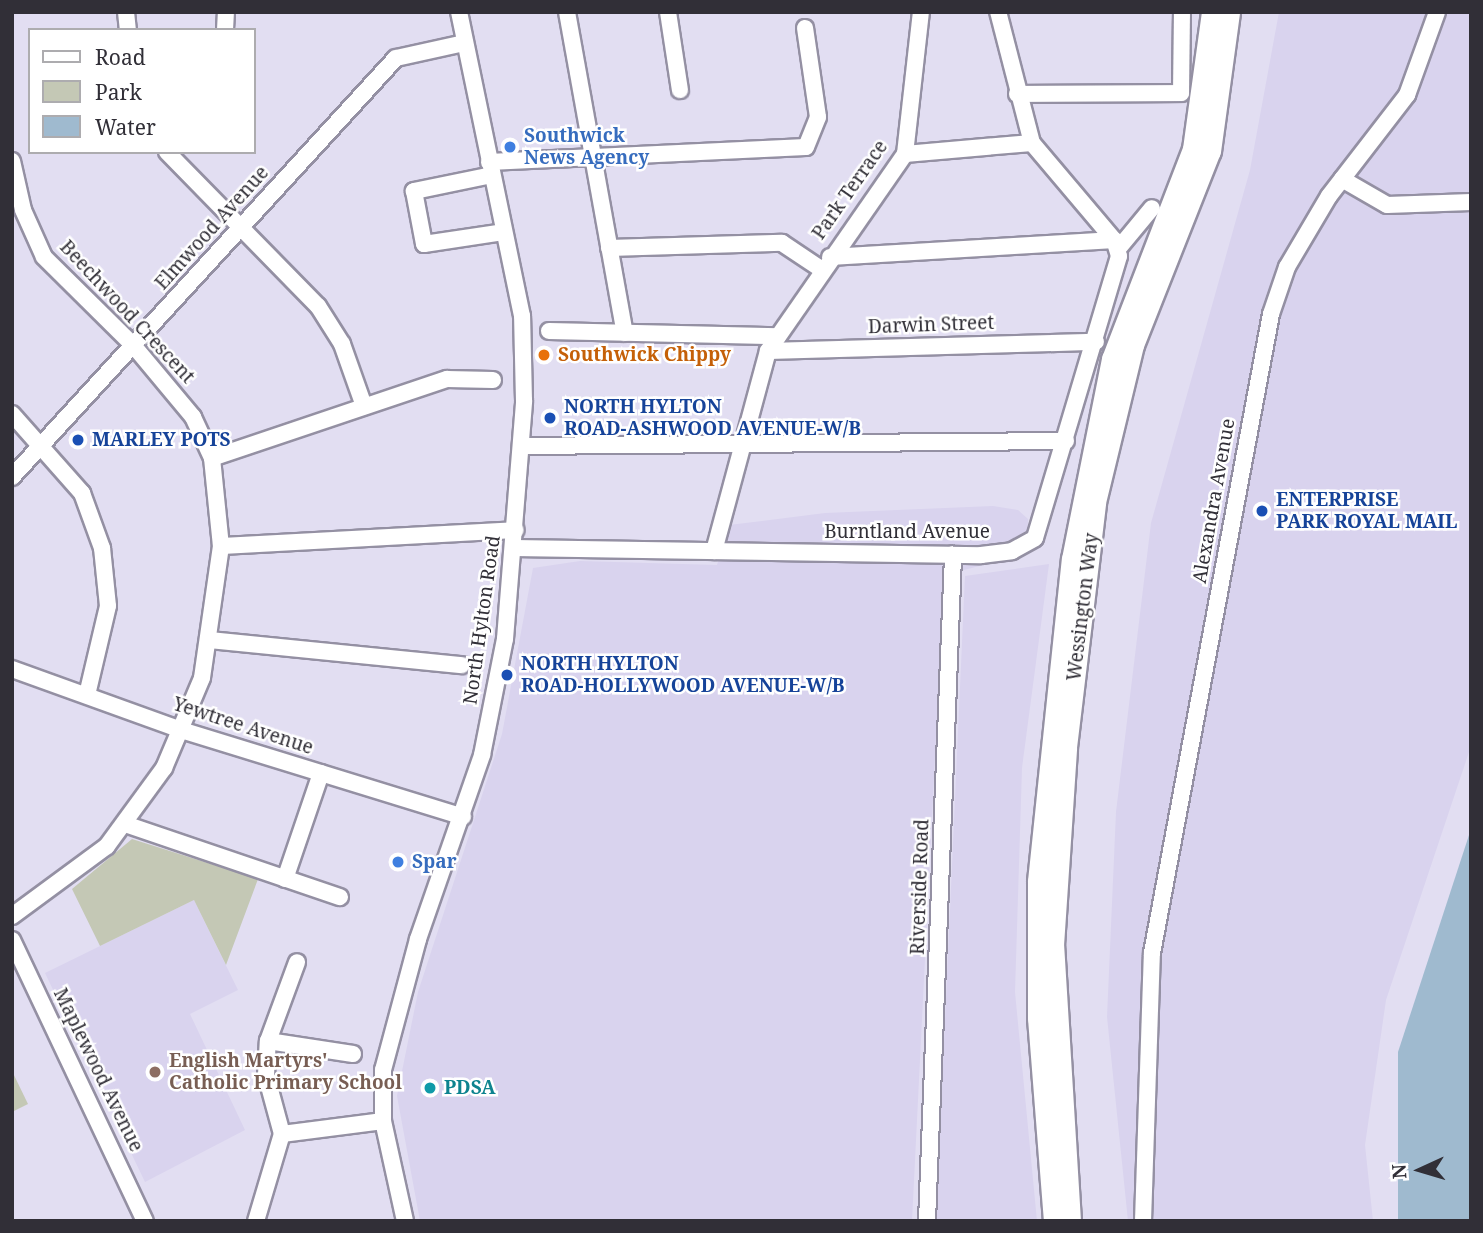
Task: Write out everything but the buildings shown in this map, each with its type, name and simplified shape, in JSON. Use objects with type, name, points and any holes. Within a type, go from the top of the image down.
[{"type":"main road","points":[[1201,12],[1209,55]]},
{"type":"main road","name":"Wessington Way","points":[[1054,1221],[1038,1018],[1038,881],[1072,559],[1097,411],[1122,328],[1187,167],[1209,55],[1212,12]]},
{"type":"main road","name":"Wessington Way","points":[[1070,1221],[1054,919],[1066,747],[1095,502],[1133,345],[1210,151],[1229,12]]},
{"type":"street","name":"North Hylton Road","points":[[405,1221],[383,1121],[383,1070],[396,1013],[463,817],[501,658],[516,530],[522,446],[522,316],[464,43],[460,12]]},
{"type":"street","points":[[567,12],[590,160],[625,333]]},
{"type":"street","points":[[668,12],[680,90]]},
{"type":"street","name":"Park Terrace","points":[[714,551],[768,351],[825,263],[905,154],[921,12]]},
{"type":"street","points":[[998,12],[1017,94],[1032,143],[1116,244]]},
{"type":"street","points":[[1017,94],[1181,93],[1182,12]]},
{"type":"street","name":"Alexandra Avenue","points":[[1143,1221],[1144,1038],[1152,953],[1271,314],[1291,260],[1342,179],[1408,95],[1437,12]]},
{"type":"street","points":[[503,232],[424,244],[414,191],[490,169],[806,147],[818,117],[805,28]]},
{"type":"street","name":"Elmwood Avenue","points":[[12,477],[396,58],[464,43]]},
{"type":"street","points":[[905,154],[1032,143]]},
{"type":"street","points":[[169,154],[239,230],[318,306],[342,344],[364,406]]},
{"type":"street","name":"Beechwood Crescent","points":[[12,161],[23,210],[44,257],[133,345],[192,417],[212,458],[221,546],[210,640],[181,730],[164,768],[125,824],[86,866],[12,916]]},
{"type":"street","points":[[1342,179],[1397,206],[1471,202]]},
{"type":"street","points":[[609,248],[782,243],[825,263],[1116,244],[1152,208]]},
{"type":"street","name":"Burntland Avenue","points":[[514,548],[953,555],[1012,551],[1035,538],[1096,342],[1116,244]]},
{"type":"street","points":[[549,331],[778,336]]},
{"type":"street","name":"Darwin Street","points":[[768,351],[1096,342]]},
{"type":"street","points":[[212,458],[447,379],[494,380]]},
{"type":"street","points":[[12,414],[82,493],[102,548],[108,606],[87,695]]},
{"type":"street","points":[[522,446],[740,448],[1066,441]]},
{"type":"street","points":[[221,546],[516,530]]},
{"type":"street","name":"Riverside Road","points":[[927,1221],[953,555]]},
{"type":"street","points":[[210,640],[462,665]]},
{"type":"street","name":"Yewtree Avenue","points":[[12,669],[181,730],[463,817]]},
{"type":"street","points":[[285,879],[321,773]]},
{"type":"street","points":[[125,824],[340,897]]},
{"type":"street","name":"Maplewood Avenue","points":[[12,940],[144,1220]]},
{"type":"street","points":[[256,1221],[278,1164],[282,1134],[266,1075],[268,1041],[297,962]]},
{"type":"street","points":[[268,1041],[353,1054]]},
{"type":"street","points":[[282,1134],[383,1121]]},
{"type":"shaded area","points":[[1279,12],[1471,12],[1471,746],[1386,1000],[1365,1145],[1373,1221],[1128,1221],[1107,1017],[1116,812],[1151,523],[1250,170]]},
{"type":"shaded area","points":[[993,506],[1018,510],[1028,519],[1027,554],[944,575],[912,1221],[420,1221],[397,1096],[418,992],[502,734],[533,568],[580,561],[717,565],[729,525],[825,513]]},
{"type":"shaded area","points":[[1049,564],[1022,768],[1015,992],[1037,1221],[936,1221],[965,576]]},
{"type":"shaded area","name":"English Martyrs' Catholic Primary School","points":[[194,900],[238,990],[190,1014],[245,1130],[145,1182],[45,973]]},
{"type":"green space","points":[[132,839],[258,879],[226,965],[194,900],[100,946],[72,889]]},
{"type":"green space","points":[[12,1071],[28,1104],[12,1112]]},
{"type":"water","points":[[1471,829],[1471,1221],[1398,1221],[1398,1052]]},
{"type":"place","name":"Southwick News Agency","points":[[510,147]]},
{"type":"place","name":"Southwick Chippy","points":[[544,355]]},
{"type":"place","name":"NORTH HYLTON ROAD-ASHWOOD AVENUE-W/B","points":[[550,418]]},
{"type":"place","name":"MARLEY POTS","points":[[78,440]]},
{"type":"place","name":"ENTERPRISE PARK ROYAL MAIL","points":[[1262,511]]},
{"type":"place","name":"NORTH HYLTON ROAD-HOLLYWOOD AVENUE-W/B","points":[[507,675]]},
{"type":"place","name":"Spar","points":[[398,862]]},
{"type":"place","name":"English Martyrs' Catholic Primary School","points":[[155,1072]]},
{"type":"place","name":"PDSA","points":[[430,1088]]}]
